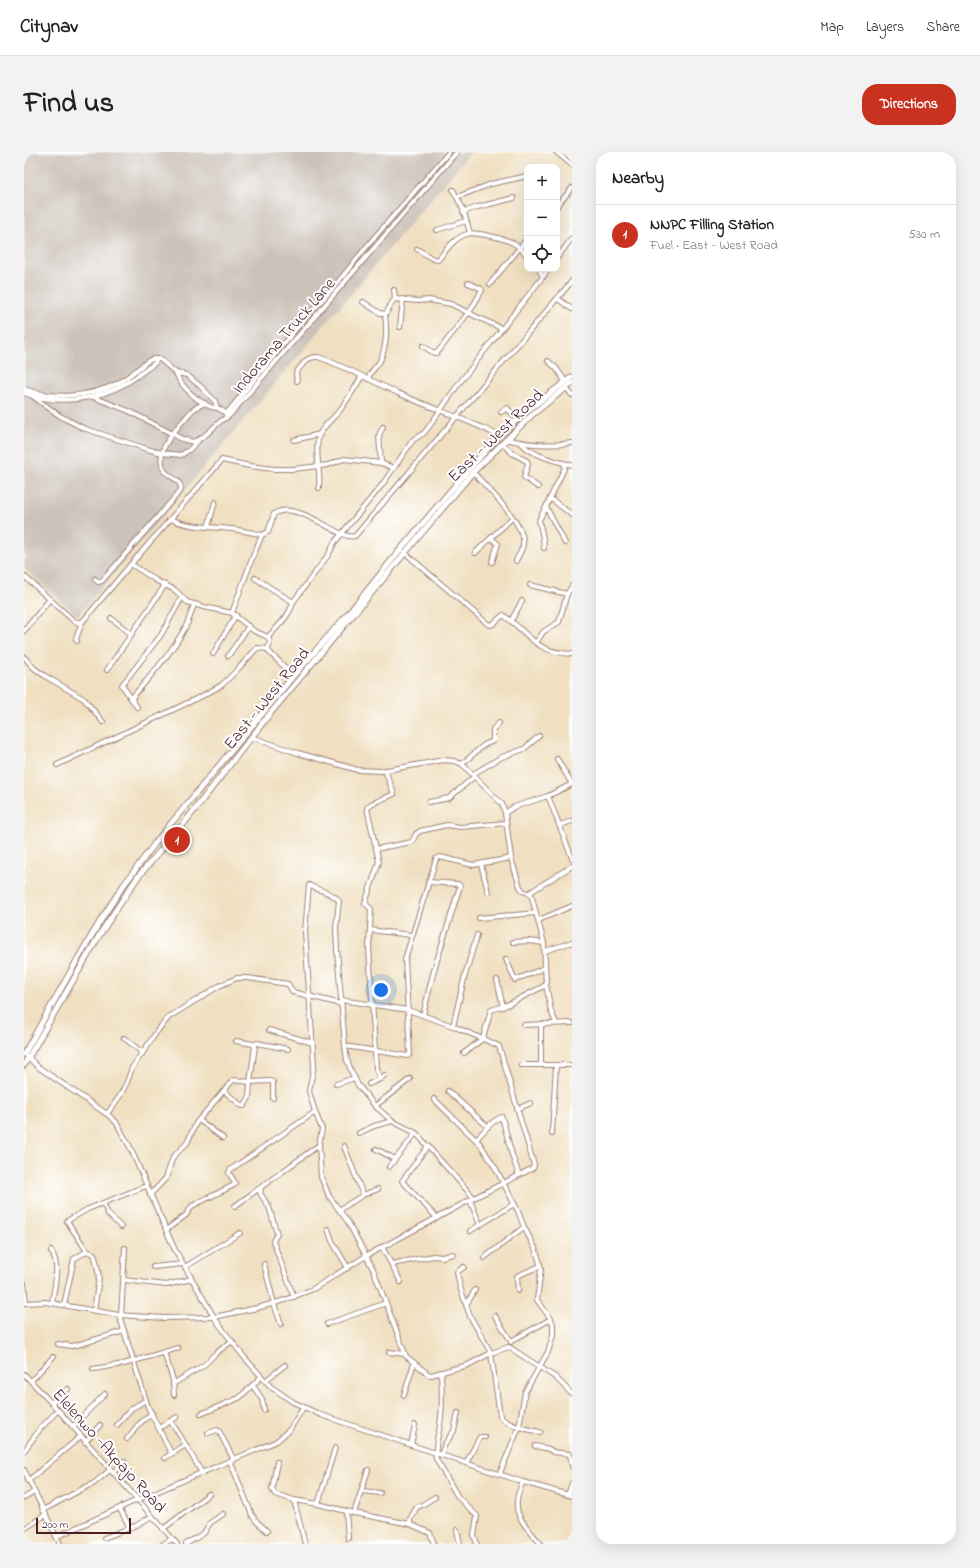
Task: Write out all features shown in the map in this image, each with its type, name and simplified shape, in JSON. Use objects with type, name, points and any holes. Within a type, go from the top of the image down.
[{"type":"main road","name":"East - West Road","points":[[24,1065],[25,1054],[83,950],[123,886],[159,838],[294,676],[349,614],[400,550],[470,468],[500,436],[565,381],[572,377]]},
{"type":"main road","name":"East - West Road","points":[[25,1054],[130,888],[209,792],[251,737],[473,472],[534,413],[572,383]]},
{"type":"street","points":[[176,372],[184,387],[205,404],[217,408],[227,416],[294,330],[333,288],[373,239],[449,152]]},
{"type":"street","name":"Indorama Truck Lane","points":[[31,396],[60,416],[83,428],[162,453],[181,455],[194,446],[227,416],[270,371],[457,152]]},
{"type":"street","points":[[556,152],[572,165]]},
{"type":"street","points":[[457,197],[491,184],[524,177]]},
{"type":"street","points":[[560,202],[572,188]]},
{"type":"street","points":[[453,190],[463,212],[470,233]]},
{"type":"street","points":[[463,212],[478,206],[514,198]]},
{"type":"street","points":[[437,230],[466,221]]},
{"type":"street","points":[[417,249],[433,259],[438,260],[457,240],[470,233],[504,239],[519,247],[524,252]]},
{"type":"street","points":[[560,254],[572,238]]},
{"type":"street","points":[[490,284],[524,242]]},
{"type":"street","points":[[540,272],[543,277]]},
{"type":"street","points":[[268,637],[292,609],[293,602],[342,534],[394,468],[413,440],[424,433],[501,328],[547,272]]},
{"type":"street","points":[[171,519],[194,526],[238,530],[262,535],[268,532],[274,514],[290,510],[298,512],[342,534],[352,537],[355,536],[572,281]]},
{"type":"street","points":[[423,346],[434,353],[437,353],[468,313],[482,290],[468,283]]},
{"type":"street","points":[[394,290],[395,299]]},
{"type":"street","points":[[395,299],[418,301],[428,300],[451,304],[501,328]]},
{"type":"street","points":[[368,379],[371,371],[380,360],[386,342],[385,314],[390,304],[395,299]]},
{"type":"street","points":[[558,299],[572,309]]},
{"type":"street","points":[[400,327],[403,300]]},
{"type":"street","points":[[363,302],[380,313],[385,314]]},
{"type":"street","points":[[297,381],[297,371],[307,359],[313,356],[324,359],[400,394],[456,416],[500,436]]},
{"type":"street","points":[[24,389],[47,395],[77,395],[91,392],[119,382],[148,361],[157,359],[163,361],[176,372],[187,375],[215,401],[217,408]]},
{"type":"street","points":[[24,393],[47,399],[62,400],[93,396],[128,382],[156,363],[157,359]]},
{"type":"street","points":[[548,361],[556,368],[565,381]]},
{"type":"street","points":[[319,488],[320,473],[317,447],[320,434],[339,412],[362,376]]},
{"type":"street","points":[[566,388],[572,395]]},
{"type":"street","points":[[93,396],[129,411],[190,442],[199,440]]},
{"type":"street","points":[[95,579],[98,582],[102,581],[182,490],[178,481],[165,472],[162,462],[162,453],[166,442],[193,410],[205,404]]},
{"type":"street","points":[[501,412],[507,408],[518,420]]},
{"type":"street","points":[[382,463],[379,435],[383,426]]},
{"type":"street","points":[[294,440],[320,434]]},
{"type":"street","points":[[504,441],[539,445],[572,443]]},
{"type":"street","points":[[504,441],[512,453],[527,461],[528,464],[524,477],[538,487]]},
{"type":"street","points":[[522,444],[532,451],[565,464],[572,465]]},
{"type":"street","points":[[77,642],[76,639],[82,622],[222,460],[250,466],[274,469],[293,469],[331,464],[344,459],[382,463],[394,468]]},
{"type":"street","points":[[544,548],[538,521],[546,507],[565,464]]},
{"type":"street","points":[[473,472],[504,506],[518,526],[523,539],[523,547],[516,561]]},
{"type":"street","points":[[550,498],[572,515]]},
{"type":"street","points":[[208,527],[215,502]]},
{"type":"street","points":[[546,507],[565,543]]},
{"type":"street","points":[[474,553],[512,518]]},
{"type":"street","points":[[213,654],[234,614],[253,556],[262,535]]},
{"type":"street","points":[[491,538],[498,544],[492,562]]},
{"type":"street","points":[[400,550],[489,625],[493,624],[502,615],[504,615],[542,648],[553,652],[572,654]]},
{"type":"street","points":[[131,564],[164,585],[175,590],[184,600],[194,605],[234,614],[254,631],[268,637],[270,642],[268,649],[269,652],[294,676]]},
{"type":"street","points":[[24,576],[74,621],[77,623],[82,622]]},
{"type":"street","points":[[255,578],[293,602]]},
{"type":"street","points":[[107,670],[164,585]]},
{"type":"street","points":[[530,585],[567,594]]},
{"type":"street","points":[[536,643],[543,632],[559,622],[567,594],[572,586]]},
{"type":"street","points":[[137,707],[130,699],[122,685],[161,635],[182,597]]},
{"type":"street","points":[[24,631],[50,598]]},
{"type":"street","points":[[511,621],[522,601]]},
{"type":"street","points":[[130,699],[175,644],[186,627],[194,605]]},
{"type":"street","points":[[111,618],[131,634]]},
{"type":"street","points":[[228,656],[248,626]]},
{"type":"street","points":[[57,765],[202,696],[222,685],[257,648],[268,649]]},
{"type":"street","points":[[24,657],[34,668],[45,676],[84,699],[103,722]]},
{"type":"street","points":[[462,764],[474,752],[484,745],[494,741],[493,729],[499,723]]},
{"type":"street","points":[[429,802],[449,798],[474,775],[502,757],[524,749],[539,736]]},
{"type":"street","points":[[251,737],[273,746],[348,768],[371,771],[444,760],[454,760],[462,764],[501,802],[505,813],[511,858],[520,887],[523,891],[529,893]]},
{"type":"street","points":[[505,813],[514,807],[548,796],[572,784],[557,759]]},
{"type":"street","points":[[380,1079],[376,1068],[370,948],[371,909],[364,903],[379,865],[368,808],[371,804],[394,794],[385,770]]},
{"type":"street","points":[[548,796],[570,848],[572,858]]},
{"type":"street","points":[[560,825],[572,821]]},
{"type":"street","points":[[376,850],[412,842],[416,834],[420,831],[447,825],[460,827],[506,823]]},
{"type":"street","points":[[345,1046],[376,1052],[410,1055],[404,963],[411,935],[428,882],[438,857],[440,856],[469,865],[511,858]]},
{"type":"street","points":[[481,864],[488,892]]},
{"type":"street","points":[[529,893],[572,866]]},
{"type":"street","points":[[423,1015],[434,970],[460,886],[458,884],[428,882]]},
{"type":"street","points":[[480,1225],[472,1199],[428,1146],[416,1133],[392,1121],[375,1106],[362,1090],[355,1078],[350,1068],[345,1046],[341,1002],[336,928],[339,901],[334,896],[321,892],[309,885],[305,932],[314,1065],[309,1090],[315,1112],[322,1129],[319,1145],[321,1177],[329,1196],[348,1222],[373,1269],[405,1354],[428,1374],[441,1372],[468,1365],[491,1353],[509,1346],[511,1341],[551,1319]]},
{"type":"street","points":[[529,893],[539,920],[544,943],[546,985],[550,1005],[556,1023]]},
{"type":"street","points":[[539,920],[572,906]]},
{"type":"street","points":[[479,918],[536,913]]},
{"type":"street","points":[[370,930],[411,935]]},
{"type":"street","points":[[453,1026],[465,975],[477,936]]},
{"type":"street","points":[[513,942],[529,941],[544,943]]},
{"type":"street","points":[[545,951],[572,942]]},
{"type":"street","points":[[506,959],[515,980],[544,968]]},
{"type":"street","points":[[24,1283],[25,1303],[52,1303],[120,1315],[162,1318],[214,1317],[274,1304],[318,1286],[382,1247],[534,1167],[498,1045],[453,1026],[408,1010],[309,997],[293,992],[288,984],[241,977],[206,993],[169,1016],[132,1068],[120,1096],[107,1114]]},
{"type":"street","points":[[497,980],[503,1007]]},
{"type":"street","points":[[464,1053],[482,1038],[491,1010],[503,1007],[546,985]]},
{"type":"street","points":[[524,1025],[572,1023]]},
{"type":"street","points":[[541,1065],[542,1024]]},
{"type":"street","points":[[269,1030],[295,1036],[313,1043]]},
{"type":"street","points":[[124,1038],[143,1053]]},
{"type":"street","points":[[236,1042],[254,1045],[257,1043],[288,1049]]},
{"type":"street","points":[[224,1091],[244,1106],[249,1098],[255,1052],[254,1045]]},
{"type":"street","points":[[25,1054],[38,1067],[107,1114],[116,1122],[125,1137],[166,1230],[192,1280],[214,1317],[261,1377],[279,1393],[303,1408],[523,1482],[570,1495],[572,1483]]},
{"type":"street","points":[[521,1065],[572,1065]]},
{"type":"street","points":[[552,1133],[556,1065]]},
{"type":"street","points":[[369,1084],[385,1075]]},
{"type":"street","points":[[336,1084],[355,1078]]},
{"type":"street","points":[[375,1106],[410,1079]]},
{"type":"street","points":[[150,1195],[164,1181],[174,1157],[187,1143],[194,1126],[233,1080],[273,1082],[273,1098]]},
{"type":"street","points":[[448,1092],[488,1127]]},
{"type":"street","points":[[434,1099],[476,1140],[504,1183],[535,1248],[540,1266],[537,1300],[553,1324],[553,1335],[548,1352],[528,1385],[523,1397],[519,1427],[500,1473]]},
{"type":"street","points":[[517,1109],[531,1103]]},
{"type":"street","points":[[166,1230],[186,1214],[192,1206],[234,1185],[235,1183],[229,1173],[230,1170],[315,1112]]},
{"type":"street","points":[[476,1140],[488,1127],[499,1118],[502,1118],[519,1175]]},
{"type":"street","points":[[199,1120],[223,1138]]},
{"type":"street","points":[[359,1133],[374,1126],[392,1121]]},
{"type":"street","points":[[389,1167],[416,1133]]},
{"type":"street","points":[[235,1206],[261,1189],[319,1145]]},
{"type":"street","points":[[344,1146],[363,1195]]},
{"type":"street","points":[[428,1146],[402,1182],[437,1218]]},
{"type":"street","points":[[376,1148],[395,1158]]},
{"type":"street","points":[[94,1311],[98,1287],[98,1269],[94,1254],[87,1251],[67,1221],[88,1209],[146,1186]]},
{"type":"street","points":[[261,1189],[260,1193],[269,1207],[277,1234],[273,1241],[294,1297]]},
{"type":"street","points":[[339,1210],[363,1195],[378,1189]]},
{"type":"street","points":[[103,1203],[108,1214],[121,1227]]},
{"type":"street","points":[[470,1231],[514,1204]]},
{"type":"street","points":[[484,1258],[524,1227]]},
{"type":"street","points":[[328,1230],[332,1241],[348,1268]]},
{"type":"street","points":[[153,1267],[184,1265],[240,1232]]},
{"type":"street","points":[[382,1247],[400,1282]]},
{"type":"street","points":[[125,1248],[124,1280],[120,1315],[146,1400],[171,1453]]},
{"type":"street","points":[[51,1251],[55,1256],[56,1264],[52,1303]]},
{"type":"street","points":[[64,1305],[74,1259],[87,1251]]},
{"type":"street","points":[[392,1264],[433,1256],[442,1257],[453,1254]]},
{"type":"street","points":[[264,1264],[274,1304],[281,1324]]},
{"type":"street","points":[[518,1291],[517,1276],[540,1266]]},
{"type":"street","points":[[464,1267],[457,1272],[457,1279],[474,1323],[491,1353],[500,1416],[502,1419],[519,1427],[540,1432]]},
{"type":"street","points":[[124,1280],[166,1285],[192,1280]]},
{"type":"street","points":[[466,1305],[475,1290]]},
{"type":"street","points":[[327,1324],[386,1303]]},
{"type":"street","points":[[495,1316],[511,1341]]},
{"type":"street","points":[[58,1344],[72,1346],[124,1331]]},
{"type":"street","points":[[173,1384],[204,1365],[216,1353],[232,1341]]},
{"type":"street","points":[[509,1346],[559,1380],[572,1394]]},
{"type":"street","points":[[93,1368],[117,1365],[178,1348]]},
{"type":"street","points":[[164,1352],[173,1384],[174,1395]]},
{"type":"street","points":[[389,1352],[405,1354]]},
{"type":"street","points":[[31,1381],[53,1357]]},
{"type":"street","points":[[404,1395],[414,1363]]},
{"type":"street","points":[[265,1381],[285,1365]]},
{"type":"street","points":[[441,1372],[440,1425],[435,1453],[437,1463],[448,1477],[458,1497],[477,1516],[474,1535],[477,1544]]},
{"type":"street","name":"Elelenwo -Akpajo Road","points":[[24,1374],[73,1426],[85,1442],[177,1544]]},
{"type":"street","points":[[201,1414],[239,1398],[261,1377]]},
{"type":"street","points":[[253,1386],[262,1399],[264,1410]]},
{"type":"street","points":[[51,1403],[68,1389]]},
{"type":"street","points":[[73,1426],[105,1394]]},
{"type":"street","points":[[117,1425],[131,1409],[146,1400]]},
{"type":"street","points":[[56,1537],[137,1500],[277,1441],[290,1429],[303,1408]]},
{"type":"street","points":[[24,1451],[40,1429],[58,1410]]},
{"type":"street","points":[[127,1439],[138,1425],[152,1413]]},
{"type":"street","points":[[441,1455],[445,1444],[454,1431],[458,1413]]},
{"type":"street","points":[[159,1428],[177,1417]]},
{"type":"street","points":[[170,1421],[179,1432],[184,1446],[202,1473]]},
{"type":"street","points":[[85,1442],[100,1425]]},
{"type":"street","points":[[411,1445],[415,1425]]},
{"type":"street","points":[[208,1433],[217,1430],[219,1431],[232,1460],[252,1515],[266,1531]]},
{"type":"street","points":[[28,1481],[81,1436]]},
{"type":"street","points":[[466,1463],[480,1437],[485,1437]]},
{"type":"street","points":[[164,1458],[184,1446]]},
{"type":"street","points":[[536,1446],[549,1449],[553,1452],[570,1454],[572,1466]]},
{"type":"street","points":[[318,1504],[335,1448]]},
{"type":"street","points":[[43,1510],[93,1484],[124,1461]]},
{"type":"street","points":[[277,1462],[272,1491],[275,1494],[294,1500],[410,1524],[430,1533],[434,1544]]},
{"type":"street","points":[[24,1470],[28,1481],[60,1544]]},
{"type":"street","points":[[354,1513],[368,1470]]},
{"type":"street","points":[[523,1482],[516,1505],[517,1515],[541,1544]]},
{"type":"street","points":[[362,1491],[380,1493]]},
{"type":"street","points":[[24,1498],[34,1492]]},
{"type":"street","points":[[163,1529],[209,1494]]},
{"type":"street","points":[[410,1524],[410,1519],[417,1507],[422,1506],[434,1497]]},
{"type":"street","points":[[294,1500],[304,1544]]},
{"type":"street","points":[[120,1509],[130,1528]]},
{"type":"street","points":[[346,1511],[348,1538]]},
{"type":"street","points":[[186,1544],[204,1533],[210,1523],[223,1514]]},
{"type":"street","points":[[24,1529],[45,1515]]},
{"type":"street","points":[[104,1538],[137,1525],[152,1516]]},
{"type":"street","points":[[457,1530],[460,1544]]},
{"type":"street","points":[[163,1544],[172,1539]]},
{"type":"shaded area","points":[[24,152],[471,152],[78,616],[24,568]]},
{"type":"place","name":"NNPC Filling Station","points":[[177,840]]}]
